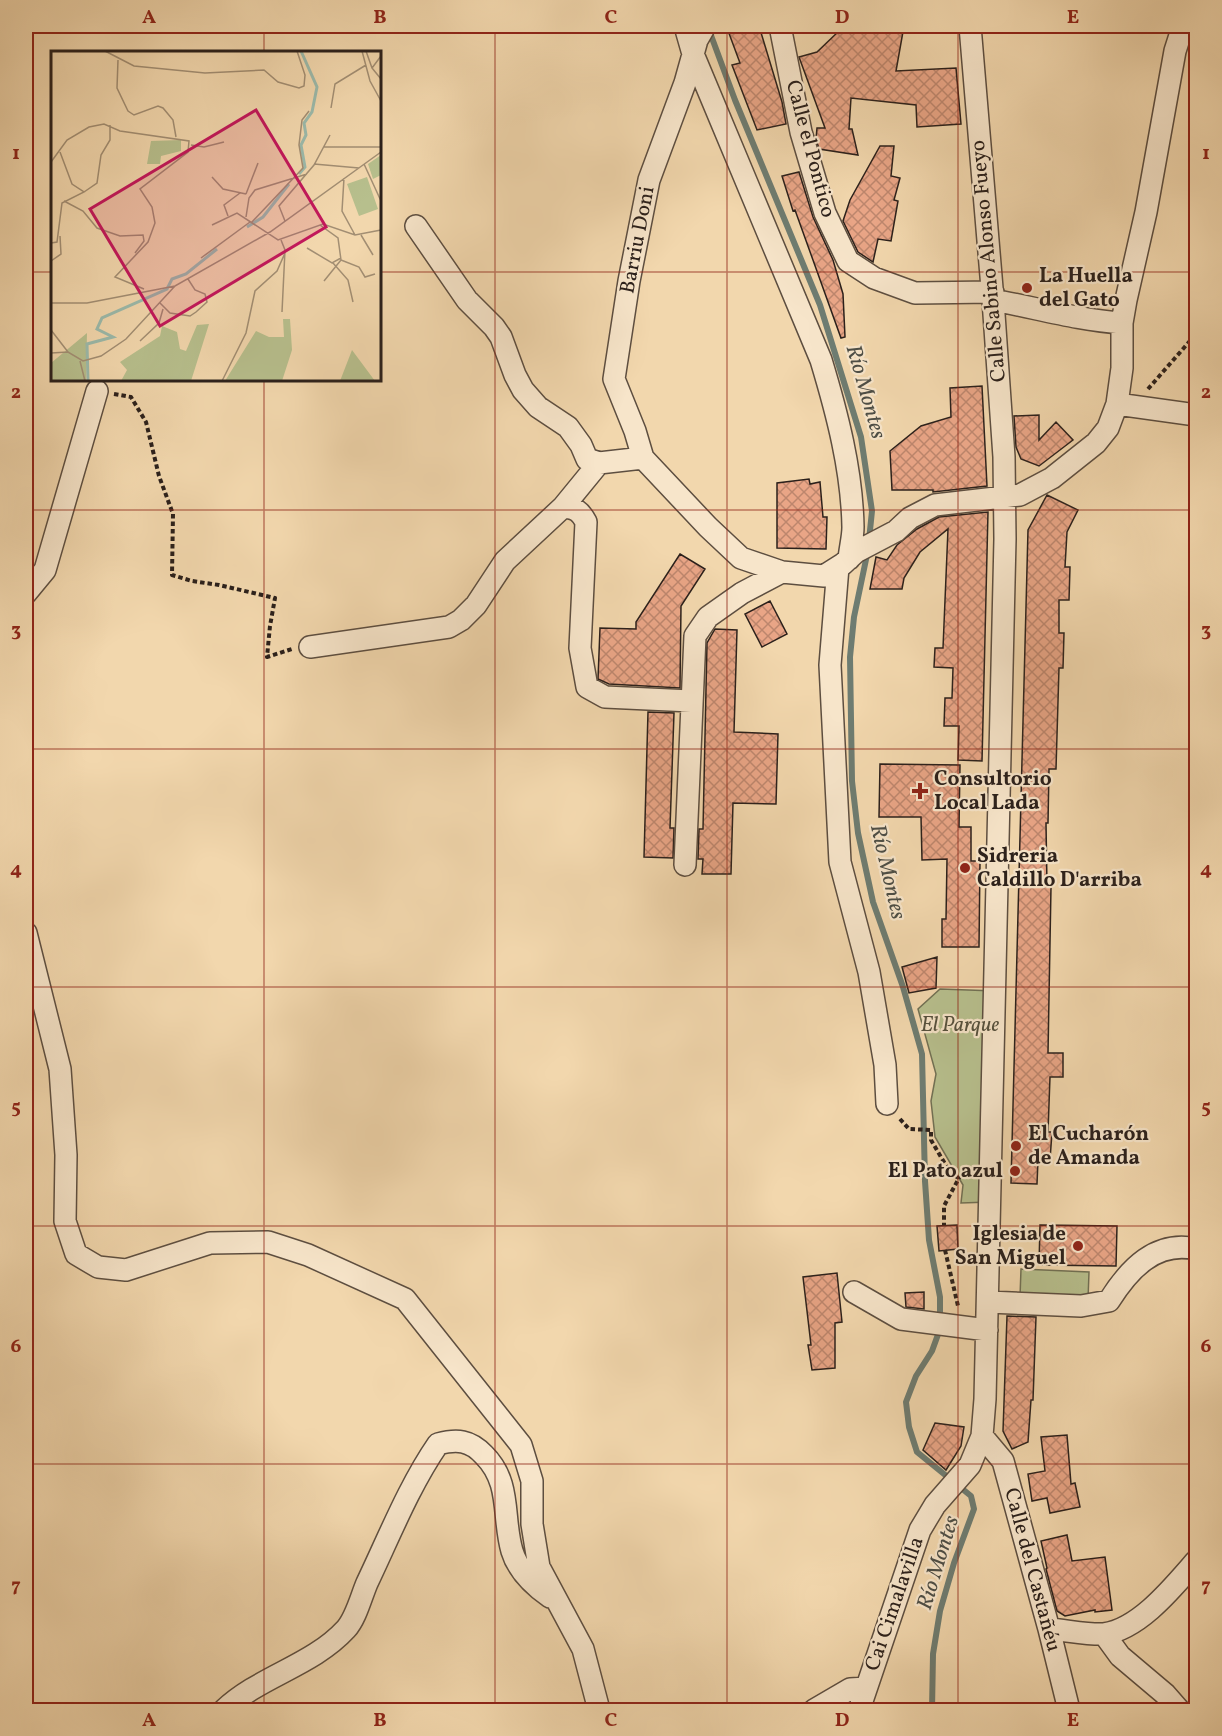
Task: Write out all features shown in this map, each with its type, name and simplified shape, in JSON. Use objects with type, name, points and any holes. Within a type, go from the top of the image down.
[{"type":"street","name":"Calle el Pontico","points":[[780,26],[801,132],[825,213],[848,261],[874,278],[915,293],[993,296],[1061,315],[1122,323]]},
{"type":"street","name":"Calle Sabino Alonso Fueyo","points":[[970,26],[1004,457],[1005,551],[1000,838],[988,1302]]},
{"type":"street","name":"Barriu Doni","points":[[695,36],[649,180],[628,281],[614,379],[643,458],[708,527],[741,558],[782,572],[824,576],[896,531],[910,518],[935,505],[1020,495],[1052,478],[1096,443],[1108,428],[1117,404],[1122,368],[1122,323],[1146,212],[1175,51],[1184,26]]},
{"type":"street","points":[[1175,51],[1197,30]]},
{"type":"street","points":[[695,36],[820,360],[835,408],[848,476],[853,528],[830,665],[840,862],[869,972],[885,1065],[887,1104]]},
{"type":"street","points":[[416,226],[467,300],[501,337],[523,390],[537,407],[568,427],[587,459],[599,463],[643,458]]},
{"type":"street","points":[[26,593],[45,570],[97,391]]},
{"type":"street","points":[[1117,404],[1197,415]]},
{"type":"street","points":[[310,647],[449,627],[461,620],[476,605],[505,561],[563,507],[599,463]]},
{"type":"street","points":[[563,507],[575,508],[582,513],[586,522],[580,648],[587,687],[605,697],[692,701]]},
{"type":"street","points":[[685,865],[695,636],[708,617],[742,593],[782,572]]},
{"type":"street","points":[[26,933],[60,1069],[66,1155],[65,1221],[76,1254],[98,1268],[126,1270],[210,1243],[268,1242],[308,1256],[405,1299],[521,1445],[532,1481],[532,1524],[539,1567],[584,1649],[599,1710]]},
{"type":"street","points":[[988,1302],[1081,1306],[1109,1301],[1123,1279],[1145,1259],[1168,1248],[1182,1245],[1197,1249]]},
{"type":"street","points":[[854,1292],[902,1319],[987,1330]]},
{"type":"street","name":"Cai Cimalavilla","points":[[860,1710],[920,1530],[936,1505],[970,1465],[982,1436],[988,1302]]},
{"type":"street","name":"Calle del Castañéu","points":[[982,1436],[1003,1461],[1069,1710]]},
{"type":"street","points":[[224,1710],[242,1695],[265,1681],[326,1648],[348,1626],[412,1488],[438,1444],[454,1440],[475,1445],[494,1465],[505,1493],[512,1551],[522,1571],[538,1588],[560,1604]]},
{"type":"street","points":[[1049,1629],[1104,1634],[1132,1624],[1166,1594],[1197,1561]]},
{"type":"street","points":[[1104,1634],[1120,1656],[1165,1694],[1179,1710]]},
{"type":"street","points":[[814,1710],[850,1689],[866,1688]]},
{"type":"path","points":[[1144,407],[1148,387],[1197,334]]},
{"type":"path","points":[[97,391],[131,397],[146,422],[159,476],[173,514],[172,575],[275,598],[267,657],[287,650],[310,647]]},
{"type":"path","points":[[909,1129],[931,1130],[931,1140],[951,1174],[959,1178],[944,1206],[944,1226]]},
{"type":"path","points":[[945,1250],[957,1327]]},
{"type":"green space","name":"El Parque","points":[[940,989],[996,991],[990,1202],[961,1203],[963,1185],[935,1137],[931,1101],[936,1074],[918,1009]]},
{"type":"green space","points":[[1021,1269],[1089,1272],[1088,1300],[1020,1297]]},
{"type":"building","points":[[759,26],[782,102],[786,124],[757,130],[732,65],[740,63],[727,28]]},
{"type":"building","points":[[850,26],[904,26],[896,71],[956,68],[961,124],[917,127],[916,105],[851,98],[849,129],[852,129],[858,155],[819,149],[816,139],[817,128],[825,128],[799,57],[817,52],[840,30],[849,31]]},
{"type":"building","points":[[880,146],[894,146],[891,176],[900,178],[894,200],[898,201],[891,241],[878,239],[873,262],[858,252],[843,221],[850,200]]},
{"type":"building","points":[[799,172],[813,217],[833,260],[843,294],[845,337],[841,338],[782,176]]},
{"type":"building","points":[[982,386],[987,486],[933,492],[933,490],[892,490],[890,451],[921,426],[951,417],[950,388]]},
{"type":"building","points":[[1039,415],[1039,440],[1056,422],[1073,440],[1039,466],[1021,459],[1016,447],[1014,416]]},
{"type":"building","points":[[809,479],[810,484],[820,482],[823,517],[827,517],[826,549],[777,548],[777,483]]},
{"type":"building","points":[[1047,495],[1078,510],[1067,532],[1065,567],[1070,567],[1069,600],[1059,600],[1059,633],[1064,633],[1063,668],[1059,668],[1056,769],[1049,769],[1048,823],[1046,823],[1047,887],[1051,887],[1048,1053],[1063,1053],[1063,1077],[1050,1077],[1048,1132],[1052,1132],[1050,1160],[1038,1160],[1037,1184],[1011,1183],[1028,530]]},
{"type":"building","points":[[988,512],[982,761],[958,760],[959,726],[944,726],[945,698],[952,698],[953,668],[934,667],[935,648],[943,648],[948,529],[920,552],[904,578],[902,589],[870,589],[876,557],[887,560],[897,545],[917,529],[939,517]]},
{"type":"building","points":[[680,554],[705,569],[681,606],[680,688],[609,684],[598,679],[600,628],[636,629],[636,622]]},
{"type":"building","points":[[770,601],[787,634],[762,647],[745,614]]},
{"type":"building","points":[[715,629],[737,630],[734,732],[778,734],[776,804],[733,803],[731,874],[702,874],[703,859],[698,859],[699,829],[703,829],[707,643]]},
{"type":"building","points":[[648,712],[674,713],[670,828],[674,828],[673,858],[644,857]]},
{"type":"building","points":[[880,764],[960,765],[959,827],[971,827],[971,861],[980,861],[979,947],[942,947],[942,919],[946,919],[947,859],[922,860],[921,817],[879,817]]},
{"type":"building","points":[[937,957],[936,988],[909,993],[902,967]]},
{"type":"building","points":[[957,1225],[958,1249],[939,1251],[937,1226]]},
{"type":"building","name":"Iglesia de San Miguel","points":[[1040,1225],[1117,1226],[1116,1266],[1039,1265]]},
{"type":"building","points":[[837,1273],[842,1322],[835,1323],[835,1368],[812,1370],[803,1277]]},
{"type":"building","points":[[924,1292],[924,1309],[906,1307],[905,1293]]},
{"type":"building","points":[[1007,1316],[1036,1317],[1033,1400],[1031,1400],[1028,1442],[1012,1449],[1003,1431]]},
{"type":"building","points":[[935,1423],[964,1427],[961,1446],[946,1470],[923,1450]]},
{"type":"building","points":[[1067,1435],[1071,1484],[1075,1483],[1080,1507],[1050,1513],[1047,1498],[1032,1501],[1028,1474],[1045,1471],[1041,1437]]},
{"type":"building","points":[[1067,1535],[1072,1561],[1105,1557],[1112,1610],[1095,1612],[1095,1610],[1065,1616],[1057,1611],[1041,1541]]},
{"type":"waterway","name":"Río Montes","points":[[709,30],[735,100],[820,305],[861,437],[872,511],[869,540]]},
{"type":"waterway","name":"Río Montes","points":[[868,550],[854,617],[850,657],[852,781],[858,833],[873,902],[903,987],[922,1054],[929,1240],[940,1297],[940,1329],[932,1351],[916,1376],[906,1402],[909,1427],[917,1452],[971,1496],[974,1509],[954,1563],[940,1611],[933,1654],[932,1710]]},
{"type":"place","name":"La Huella del Gato","points":[[1027,288]]},
{"type":"place","name":"Consultorio Local Lada","points":[[920,791]]},
{"type":"place","name":"Sidreria Caldillo D'arriba","points":[[965,868]]},
{"type":"place","name":"El Cucharón de Amanda","points":[[1016,1146]]},
{"type":"place","name":"El Pato azul","points":[[1015,1171]]},
{"type":"place","name":"Iglesia de San Miguel","points":[[1078,1246]]}]
